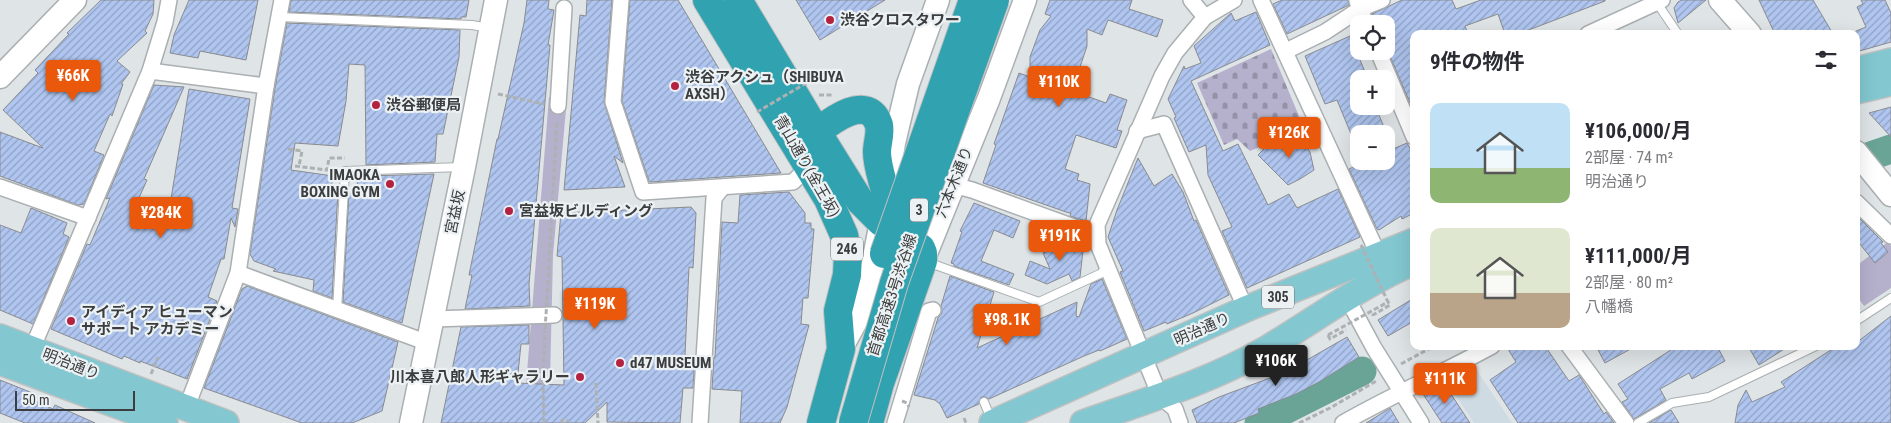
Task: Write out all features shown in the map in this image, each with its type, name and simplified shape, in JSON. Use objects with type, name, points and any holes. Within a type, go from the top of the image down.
[{"type":"highway","name":"青山通り(金王坂)","points":[[707,0],[803,158],[836,216],[844,235],[848,254],[847,275],[838,311],[841,349]]},
{"type":"highway","name":"青山通り(金王坂)","points":[[738,0],[860,201],[881,222],[921,248],[923,260]]},
{"type":"highway","points":[[942,86],[947,32],[959,0]]},
{"type":"highway","name":"首都高速3号渋谷線","points":[[834,423],[877,275],[973,0]]},
{"type":"highway","name":"首都高速3号渋谷線","points":[[853,423],[894,283],[996,0]]},
{"type":"highway","points":[[925,195],[970,104],[1008,0]]},
{"type":"highway","points":[[817,132],[840,115],[851,111],[859,110],[871,114],[879,125],[880,133],[877,152],[886,195]]},
{"type":"highway","name":"六本木通り","points":[[869,423],[880,383],[923,260]]},
{"type":"highway","name":"246","points":[[821,423],[841,349]]},
{"type":"main road","points":[[0,76],[75,0]]},
{"type":"main road","name":"宮益坂","points":[[411,423],[464,167],[496,0]]},
{"type":"main road","points":[[841,349],[858,318],[873,263],[894,143],[908,84],[938,0]]},
{"type":"main road","name":"六本木通り","points":[[923,260],[989,98],[1025,0]]},
{"type":"main road","points":[[1720,0],[1746,30]]},
{"type":"main road","points":[[1860,69],[1891,61]]},
{"type":"main road","points":[[1860,91],[1891,83]]},
{"type":"main road","points":[[894,143],[906,160],[924,175],[953,185]]},
{"type":"main road","points":[[1863,160],[1891,195]]},
{"type":"main road","name":"明治通り","points":[[990,416],[1144,356],[1370,251],[1410,242]]},
{"type":"main road","name":"305","points":[[1083,423],[1216,374],[1265,349],[1389,273],[1410,264]]},
{"type":"main road","name":"明治通り","points":[[0,337],[226,423]]},
{"type":"main road","name":"明治通り","points":[[0,362],[165,423]]},
{"type":"street","points":[[32,349],[150,70],[165,22],[169,0]]},
{"type":"street","points":[[186,408],[238,274],[266,86],[282,0]]},
{"type":"street","points":[[621,0],[613,102],[643,192],[793,182],[802,173],[803,158]]},
{"type":"street","points":[[1191,0],[1206,17]]},
{"type":"street","points":[[1180,423],[1175,409],[1160,396],[1098,244],[1096,235],[1097,225],[1137,131],[1162,76],[1175,53],[1206,17],[1234,0]]},
{"type":"street","points":[[1261,0],[1286,51],[1370,251]]},
{"type":"street","points":[[1286,51],[1325,32],[1358,4],[1382,0]]},
{"type":"street","points":[[1597,30],[1659,1]]},
{"type":"street","points":[[558,106],[564,8]]},
{"type":"street","points":[[1382,60],[1410,127]]},
{"type":"street","points":[[150,70],[266,86]]},
{"type":"street","points":[[1137,131],[1164,124],[1241,298],[1248,308]]},
{"type":"street","points":[[953,185],[972,190],[1096,235]]},
{"type":"street","points":[[0,187],[88,218]]},
{"type":"street","points":[[700,423],[714,198],[722,188]]},
{"type":"street","points":[[1860,208],[1891,236]]},
{"type":"street","points":[[238,274],[428,343]]},
{"type":"street","points":[[1347,298],[1374,348],[1421,423]]},
{"type":"street","points":[[895,423],[905,404],[931,310]]},
{"type":"street","points":[[433,319],[554,315]]},
{"type":"street","points":[[1343,423],[1484,350]]},
{"type":"street","points":[[1572,350],[1626,423]]},
{"type":"lane","points":[[1659,1],[1676,30]]},
{"type":"lane","points":[[279,17],[472,25],[491,29]]},
{"type":"lane","points":[[337,310],[345,171],[464,167]]},
{"type":"lane","points":[[923,260],[1039,302],[1102,273],[1106,264]]},
{"type":"lane","points":[[1860,318],[1891,298]]},
{"type":"lane","points":[[1638,423],[1672,403],[1709,397],[1808,350]]},
{"type":"path","points":[[757,112],[808,82],[812,89]]},
{"type":"path","points":[[498,94],[558,106],[545,330],[544,423]]},
{"type":"path","points":[[816,96],[840,94]]},
{"type":"path","points":[[288,149],[302,151],[297,166],[328,170],[329,158],[346,158]]},
{"type":"path","points":[[1370,251],[1390,305],[1373,315],[1374,318]]},
{"type":"path","points":[[1348,333],[1346,329],[1330,339],[1328,335],[1388,302]]},
{"type":"path","points":[[1299,423],[1330,408],[1388,371],[1427,350]]},
{"type":"path","points":[[150,374],[158,357]]},
{"type":"path","points":[[596,383],[598,423]]},
{"type":"path","points":[[964,418],[966,423]]},
{"type":"path","points":[[562,423],[562,420],[569,421]]},
{"type":"shaded area","points":[[1476,369],[1512,423],[1474,423],[1450,387]]},
{"type":"green space","points":[[1271,49],[1304,128],[1250,151],[1237,139],[1224,145],[1197,83]]},
{"type":"green space","points":[[549,97],[567,98],[553,255],[549,423],[523,423]]},
{"type":"green space","points":[[1888,242],[1891,246],[1891,288],[1864,306],[1860,300],[1860,263]]},
{"type":"building","points":[[101,0],[154,0],[153,14],[145,31],[147,33],[117,61],[130,72],[121,84],[123,84],[112,116],[110,114],[94,151],[104,155],[84,204],[78,205],[0,176],[0,132],[43,148],[3,110],[38,73],[35,70],[69,34],[67,33]]},
{"type":"building","points":[[189,0],[258,0],[246,60],[200,51],[198,58],[170,53],[174,35]]},
{"type":"building","points":[[291,0],[469,0],[466,17],[461,17],[461,19],[289,12]]},
{"type":"building","points":[[527,0],[549,0],[548,9],[554,10],[548,45],[550,45],[529,284],[530,306],[465,309],[472,275],[469,275],[497,139],[524,23]]},
{"type":"building","points":[[587,0],[612,0],[604,102],[623,163],[614,156],[625,187],[564,190],[580,15],[586,16]]},
{"type":"building","name":"渋谷アクシュ（SHIBUYA AXSH）","points":[[630,0],[678,0],[781,173],[649,181],[622,101]]},
{"type":"building","name":"渋谷クロスタワー","points":[[796,0],[885,0],[820,40]]},
{"type":"building","points":[[1050,0],[1132,0],[1129,9],[1163,20],[1157,37],[1108,20],[1102,35],[1087,29],[1087,46],[1077,76],[1067,89],[1106,103],[1110,94],[1127,100],[1117,130],[1122,131],[1116,148],[1076,135],[1065,169],[1079,174],[1077,180],[1090,184],[1086,221],[1070,216],[1071,213],[983,183],[996,145],[994,144],[1019,73],[1030,77],[1030,57],[1040,30],[1051,16],[1045,14]]},
{"type":"building","points":[[1282,0],[1348,0],[1349,5],[1287,34],[1273,4]]},
{"type":"building","points":[[1402,0],[1452,0],[1456,9],[1481,0],[1605,0],[1529,30],[1504,30],[1498,14],[1465,26],[1466,30],[1410,30],[1410,103],[1392,60],[1395,60],[1395,15],[1372,15]]},
{"type":"building","points":[[1682,0],[1706,0],[1678,23],[1674,8]]},
{"type":"building","points":[[1759,0],[1813,0],[1831,30],[1773,30]]},
{"type":"building","points":[[1861,0],[1885,0],[1891,13],[1891,42],[1860,51],[1858,30],[1866,27],[1857,7],[1863,4]]},
{"type":"building","points":[[1256,12],[1270,45],[1191,81],[1223,151],[1238,144],[1268,205],[1289,194],[1297,208],[1338,189],[1360,237],[1247,288],[1222,231],[1232,227],[1208,175],[1206,145],[1189,152],[1168,99],[1184,66],[1185,69],[1201,63],[1194,46],[1231,13],[1235,21]]},
{"type":"building","points":[[287,23],[460,30],[459,57],[443,134],[437,134],[435,162],[366,165],[365,65],[349,64],[346,101],[338,146],[295,143],[291,170],[333,176],[331,190],[338,191],[332,298],[313,291],[314,280],[273,271],[276,269],[254,261],[250,254],[275,88]]},
{"type":"building","points":[[1350,36],[1350,60],[1360,60],[1364,70],[1350,70],[1350,115],[1379,115],[1383,125],[1350,125],[1350,132],[1337,100],[1325,104],[1305,56]]},
{"type":"building","points":[[154,85],[184,87],[144,179],[147,180],[134,209],[167,223],[189,89],[250,99],[232,208],[238,209],[235,227],[231,218],[224,259],[221,259],[208,297],[217,301],[187,379],[124,356],[122,359],[51,329],[87,244],[90,245],[110,198],[106,199]]},
{"type":"building","points":[[1891,107],[1891,137],[1869,113]]},
{"type":"building","points":[[1299,136],[1310,152],[1314,170],[1288,185],[1258,155],[1266,147],[1277,141]]},
{"type":"building","points":[[1407,143],[1410,149],[1410,215],[1402,219],[1401,216],[1379,230],[1377,229],[1349,169],[1395,170],[1395,148]]},
{"type":"building","points":[[1138,158],[1154,186],[1172,174],[1183,192],[1194,221],[1196,220],[1229,295],[1193,313],[1144,331],[1120,272],[1123,271],[1108,237]]},
{"type":"building","points":[[434,174],[402,323],[343,302],[349,193],[358,195],[357,178]]},
{"type":"building","points":[[789,192],[805,213],[805,223],[811,223],[811,229],[814,229],[808,298],[803,298],[801,324],[809,325],[787,407],[780,423],[740,423],[742,391],[712,389],[722,222],[738,223],[740,195]]},
{"type":"building","points":[[974,203],[1020,221],[1013,238],[994,230],[981,261],[1014,274],[1009,285],[954,266],[951,263],[962,232],[960,231]]},
{"type":"building","points":[[691,207],[696,213],[693,268],[689,267],[685,355],[695,356],[693,388],[683,388],[680,423],[607,422],[607,402],[585,423],[441,423],[461,327],[529,325],[529,344],[521,344],[517,383],[564,385],[562,257],[557,256],[561,213]]},
{"type":"building","points":[[31,208],[67,223],[63,234],[69,237],[33,324],[0,310],[0,225],[21,233]]},
{"type":"building","points":[[1860,219],[1883,242],[1881,243],[1888,252],[1875,263],[1860,244]]},
{"type":"building","points":[[1064,233],[1084,242],[1080,277],[1072,281],[1069,274],[1047,284],[1025,275],[1030,261],[1050,269],[1043,253],[1059,247]]},
{"type":"building","points":[[950,276],[994,292],[977,348],[1077,302],[1076,316],[1079,317],[1091,284],[1102,279],[1127,339],[1084,356],[989,399],[981,397],[979,404],[947,418],[940,404],[935,400],[914,395],[938,318],[942,313],[941,306]]},
{"type":"building","points":[[247,286],[398,342],[382,411],[352,423],[302,423],[204,388],[242,289]]},
{"type":"building","points":[[1410,300],[1410,323],[1388,336],[1378,320]]},
{"type":"building","points":[[1891,316],[1891,423],[1735,423],[1738,405],[1746,390],[1752,402],[1785,387],[1781,382],[1831,350],[1860,350],[1860,340]]},
{"type":"building","points":[[1347,337],[1359,357],[1319,382],[1296,394],[1258,409],[1259,413],[1234,423],[1197,423],[1192,410],[1219,397],[1286,372]]},
{"type":"building","points":[[1508,350],[1548,350],[1569,381],[1579,375],[1604,414],[1606,412],[1614,423],[1518,423],[1490,380],[1516,362]]},
{"type":"building","points":[[1598,350],[1629,350],[1605,363]]},
{"type":"building","points":[[1671,350],[1719,350],[1725,361],[1692,379],[1689,373],[1660,389],[1666,400],[1634,419],[1622,402],[1628,399],[1618,384]]},
{"type":"building","points":[[1750,350],[1783,350],[1759,365]]},
{"type":"building","points":[[0,380],[30,392],[28,398],[53,409],[55,405],[95,423],[25,423],[0,413]]},
{"type":"building","points":[[1443,382],[1470,423],[1442,423],[1423,394]]},
{"type":"building","points":[[1390,408],[1399,423],[1366,423],[1384,412]]},
{"type":"building","points":[[1671,410],[1679,423],[1649,423]]},
{"type":"waterway","points":[[1860,160],[1891,149]]},
{"type":"waterway","points":[[1259,423],[1362,371]]},
{"type":"place","name":"渋谷クロスタワー","points":[[830,20]]},
{"type":"place","name":"渋谷アクシュ（SHIBUYA AXSH）","points":[[675,86]]},
{"type":"place","name":"渋谷郵便局","points":[[376,105]]},
{"type":"place","name":"IMAOKA BOXING GYM","points":[[390,184]]},
{"type":"place","name":"宮益坂ビルディング","points":[[509,211]]},
{"type":"place","name":"アイディア ヒューマン サポート アカデミー","points":[[71,321]]},
{"type":"place","name":"d47 MUSEUM","points":[[620,363]]},
{"type":"place","name":"川本喜八郎人形ギャラリー","points":[[580,377]]}]
